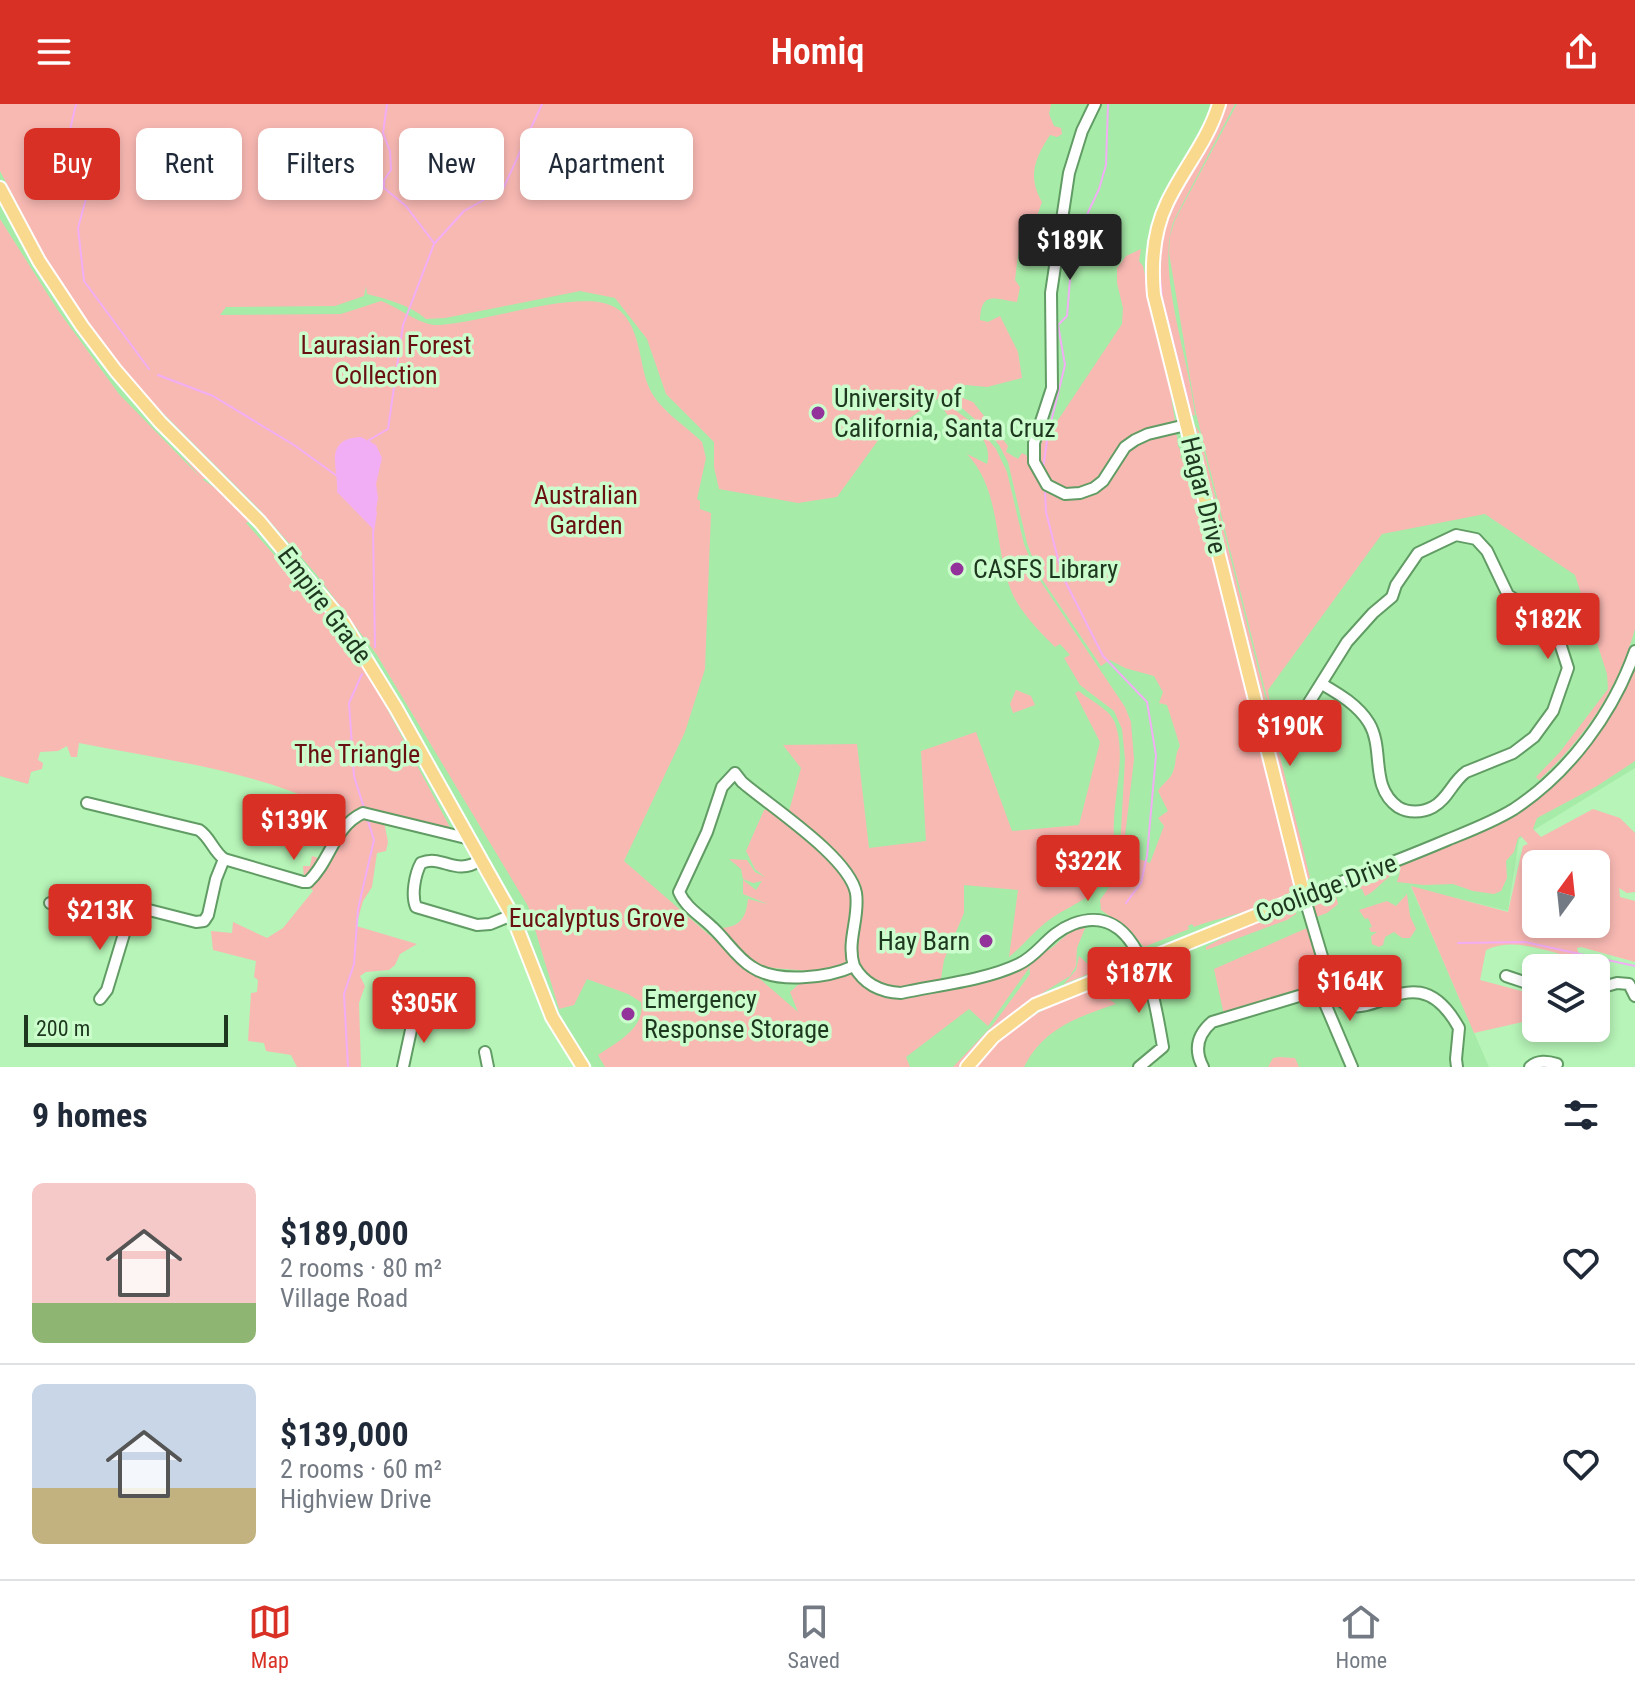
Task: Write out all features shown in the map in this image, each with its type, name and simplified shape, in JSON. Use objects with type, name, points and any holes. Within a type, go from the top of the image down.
[{"type":"main road","name":"Hagar Drive","points":[[1219,104],[1205,140],[1167,202],[1157,229],[1153,254],[1154,295],[1304,896]]},
{"type":"main road","name":"Empire Grade","points":[[0,188],[39,261],[116,371],[160,422],[260,522],[343,622],[396,708],[512,915],[552,1017],[583,1067]]},
{"type":"main road","name":"Coolidge Drive","points":[[967,1067],[993,1037],[1035,1005],[1304,896]]},
{"type":"street","points":[[1095,104],[1082,131],[1069,173],[1051,293],[1052,388],[1034,443],[1034,462],[1047,485],[1065,494],[1086,492],[1103,481],[1125,447],[1135,440],[1186,425]]},
{"type":"street","points":[[1295,725],[1347,642],[1392,597],[1396,585],[1418,553],[1456,535],[1476,539],[1487,551],[1508,595],[1544,619],[1557,634],[1568,668],[1553,711],[1534,737],[1513,753],[1466,772],[1459,777],[1444,800],[1428,810],[1405,812],[1387,799],[1379,778],[1370,725],[1359,710],[1322,684]]},
{"type":"street","name":"Coolidge Drive","points":[[1304,896],[1430,848],[1513,809],[1561,769],[1589,737],[1617,692],[1635,651]]},
{"type":"street","points":[[854,966],[816,978],[758,971],[749,966],[683,902],[679,892],[681,885],[701,845],[722,787],[735,773],[747,787],[837,861],[850,877],[857,900],[850,948],[854,966],[874,987],[901,993],[1006,969],[1026,960],[1054,934],[1071,925],[1091,920],[1107,923],[1124,933],[1151,984],[1163,1047],[1139,1067]]},
{"type":"street","points":[[87,803],[199,830],[224,859],[308,882],[319,870],[341,829],[363,814],[470,839]]},
{"type":"street","points":[[50,903],[85,895],[196,922],[204,921],[224,859]]},
{"type":"street","points":[[481,860],[463,868],[429,860],[421,863],[413,898],[416,907],[477,925],[490,924],[512,915]]},
{"type":"street","points":[[1304,896],[1339,1001],[1367,1007],[1400,992],[1416,992],[1440,1001],[1459,1028],[1457,1067]]},
{"type":"street","points":[[100,999],[107,990],[127,920],[137,907]]},
{"type":"street","points":[[1506,976],[1522,981]]},
{"type":"street","points":[[1321,994],[1330,981]]},
{"type":"street","points":[[1610,985],[1629,984],[1635,996]]},
{"type":"street","points":[[1203,1067],[1197,1052],[1198,1040],[1202,1030],[1212,1022],[1299,996],[1321,994]]},
{"type":"street","points":[[1321,994],[1352,1067]]},
{"type":"street","points":[[403,1067],[405,1029],[414,1016]]},
{"type":"street","points":[[485,1052],[488,1067]]},
{"type":"street","points":[[1530,1067],[1537,1062],[1557,1064]]},
{"type":"shaded area","name":"University of California, Santa Cruz","points":[[0,104],[1635,104],[1635,768],[1519,839],[1508,911],[1411,887],[1489,1067],[593,1067],[560,1019],[521,913],[480,843],[368,808],[44,723],[28,784],[0,776]]},
{"type":"shaded area","points":[[361,437],[376,445],[382,458],[376,484],[378,498],[373,529],[337,492],[337,449],[349,439]]},
{"type":"green space","points":[[0,104],[1051,104],[1049,114],[1054,126],[1061,128],[1062,134],[1057,137],[1050,135],[1035,167],[1035,184],[1042,202],[1031,233],[1024,237],[1019,246],[1015,280],[1020,287],[1017,302],[996,298],[986,300],[981,310],[980,320],[988,322],[1000,316],[1018,352],[1022,378],[987,387],[966,385],[952,389],[879,439],[837,497],[798,503],[719,489],[714,467],[714,442],[666,394],[647,339],[615,298],[580,291],[445,318],[426,319],[406,306],[367,294],[366,286],[364,296],[335,306],[226,307],[220,315],[341,314],[381,301],[423,322],[436,325],[580,301],[600,302],[624,315],[638,344],[652,394],[702,442],[706,458],[697,499],[700,509],[711,513],[705,669],[685,732],[624,861],[798,1012],[790,992],[814,971],[761,965],[742,953],[721,928],[733,926],[741,920],[748,899],[768,904],[743,894],[743,880],[756,890],[762,881],[753,883],[743,879],[741,869],[729,859],[747,860],[755,872],[765,877],[755,869],[746,851],[764,810],[768,809],[786,822],[801,768],[783,745],[857,744],[869,848],[926,841],[921,751],[976,732],[1012,831],[1079,825],[1100,742],[1075,693],[1079,691],[1108,713],[1115,723],[1120,747],[1114,853],[1103,880],[1084,899],[1044,924],[1009,957],[1018,890],[964,885],[964,913],[944,960],[939,990],[1005,975],[1028,965],[1029,968],[988,1026],[969,1009],[906,1057],[910,1067],[605,1067],[598,1055],[634,1027],[639,1020],[641,1002],[587,979],[574,1005],[559,1009],[528,906],[377,655],[316,574],[260,510],[139,389],[92,330],[48,263],[42,259],[43,253],[0,171]]},
{"type":"green space","points":[[1224,104],[1235,104],[1174,220],[1169,241],[1171,290],[1195,416],[1190,414],[1186,404],[1162,308],[1159,284],[1161,236],[1181,184],[1212,133]]},
{"type":"green space","points":[[1237,104],[1635,104],[1635,629],[1619,672],[1598,711],[1571,747],[1539,780],[1536,777],[1560,752],[1608,689],[1607,674],[1575,575],[1485,514],[1382,534],[1268,690],[1272,718],[1196,413],[1169,253],[1175,220]]},
{"type":"green space","name":"The Triangle","points":[[0,219],[57,309],[119,394],[201,478],[179,452],[207,479],[202,479],[249,521],[246,523],[305,590],[318,610],[324,609],[361,660],[453,833],[368,808],[367,817],[384,822],[388,842],[386,851],[377,853],[372,887],[363,901],[356,926],[417,944],[400,954],[389,970],[366,972],[360,976],[365,986],[359,1003],[361,1067],[297,1067],[291,1055],[266,1051],[264,1043],[248,1041],[251,993],[257,992],[258,980],[254,977],[256,961],[213,950],[211,931],[232,933],[233,922],[267,938],[283,928],[313,891],[304,878],[303,866],[310,866],[312,856],[322,859],[327,853],[321,843],[330,835],[323,832],[326,826],[320,816],[320,803],[232,773],[79,743],[77,757],[71,757],[67,746],[58,751],[40,752],[38,760],[43,763],[42,769],[31,772],[28,784],[0,776]]},
{"type":"green space","points":[[1141,249],[1139,261],[1143,266],[1167,372],[1175,421],[1130,438],[1090,484],[1073,489],[1061,487],[1044,472],[1039,450],[1043,439],[1122,324],[1123,308],[1117,268],[1126,256]]},
{"type":"green space","points":[[960,397],[973,402],[1008,446],[1006,452],[1018,459],[1022,453],[1026,455],[1043,486],[1067,497],[1110,475],[1114,477],[1116,473],[1113,471],[1119,462],[1138,445],[1173,432],[1177,436],[1182,453],[1180,458],[1185,459],[1196,490],[1193,495],[1198,494],[1295,886],[1278,900],[1194,927],[1192,924],[1188,926],[1189,929],[1144,947],[1127,928],[1101,910],[1100,900],[1121,871],[1126,854],[1150,863],[1164,826],[1158,818],[1168,811],[1158,791],[1172,774],[1180,746],[1167,705],[1159,703],[1163,692],[1154,676],[1110,660],[1101,666],[1039,575],[1027,543],[1008,462],[985,428],[955,402],[954,399]]},
{"type":"green space","points":[[947,404],[978,427],[996,449],[1007,472],[1024,544],[1037,576],[1125,707],[1131,722],[1134,759],[1122,862],[1117,875],[1106,888],[1116,868],[1120,849],[1125,759],[1122,729],[1114,711],[1080,685],[1064,658],[1070,655],[1060,644],[1055,647],[1050,642],[1015,599],[1003,562],[987,487],[967,454],[987,464],[986,446],[968,422],[964,425],[953,423],[944,410]]},
{"type":"green space","points":[[1195,426],[1199,431],[1304,853],[1310,878],[1306,880],[1208,492],[1211,492]]},
{"type":"green space","points":[[1635,668],[1635,761],[1597,786],[1537,818],[1533,829],[1541,837],[1593,809],[1620,818],[1635,833],[1635,892],[1627,893],[1619,888],[1620,897],[1635,901],[1635,962],[1581,947],[1577,948],[1579,954],[1560,954],[1521,945],[1497,946],[1486,950],[1480,980],[1522,991],[1522,1022],[1474,1033],[1411,886],[1508,912],[1522,850],[1522,938],[1610,938],[1610,850],[1522,850],[1528,844],[1521,836],[1506,861],[1507,878],[1501,891],[1494,894],[1453,884],[1397,882],[1400,872],[1365,896],[1362,889],[1344,887],[1488,828],[1570,767],[1609,719]]},
{"type":"green space","points":[[1016,690],[1031,696],[1035,705],[1013,713],[1010,704]]},
{"type":"green space","points":[[1335,891],[1338,904],[1314,918],[1312,908],[1316,899]]},
{"type":"green space","points":[[1407,894],[1410,916],[1416,929],[1410,938],[1402,938],[1394,932],[1385,937],[1383,945],[1372,944],[1371,936],[1377,932],[1371,932],[1368,918],[1365,919],[1359,910],[1387,901],[1396,906]]},
{"type":"green space","points":[[1297,907],[1296,914],[1287,920],[1206,950],[1206,947],[1238,930]]},
{"type":"green space","points":[[1086,926],[1077,948],[1076,966],[1070,976],[1020,1007],[994,1028],[959,1067],[953,1067],[992,1026],[1030,974],[1029,964],[1070,933]]},
{"type":"green space","points":[[1307,928],[1325,979],[1314,991],[1224,1015],[1214,969]]},
{"type":"green space","points":[[1079,956],[1091,967],[1100,969],[1064,984],[1076,970]]},
{"type":"green space","points":[[1135,971],[1142,975],[1147,988],[1135,981],[1122,992],[1106,997],[1116,1004],[1062,1026],[1041,1043],[1024,1067],[974,1067],[1011,1031],[1029,1019],[1067,998]]},
{"type":"green space","points":[[1273,1058],[1295,1058],[1299,1067],[1268,1067]]},
{"type":"waterway","points":[[76,104],[69,134],[87,195],[78,228],[84,281],[149,369]]},
{"type":"waterway","points":[[387,104],[383,133],[390,151],[391,170],[384,180],[384,188],[406,206],[434,243]]},
{"type":"waterway","points":[[370,443],[369,440],[388,429],[403,325],[434,244],[464,211],[503,189],[542,104]]},
{"type":"waterway","points":[[1043,468],[1065,365],[1058,325],[1067,316],[1071,267],[1092,228],[1085,219],[1106,165],[1108,104]]},
{"type":"waterway","points":[[1159,269],[1162,298],[1188,401]]},
{"type":"waterway","points":[[158,375],[213,396],[294,445],[337,476]]},
{"type":"waterway","points":[[1045,490],[1046,512],[1062,575],[1103,656],[1147,702],[1156,755],[1147,856],[1141,883],[1126,903]]},
{"type":"waterway","points":[[375,647],[373,532],[376,512]]},
{"type":"waterway","points":[[362,674],[349,703],[354,776],[364,808]]},
{"type":"waterway","points":[[348,1067],[344,994],[354,964],[358,909],[374,840],[367,818]]},
{"type":"waterway","points":[[1458,943],[1525,942],[1635,966]]},
{"type":"place","name":"University of California, Santa Cruz","points":[[818,413]]},
{"type":"place","name":"CASFS Library","points":[[957,569]]},
{"type":"place","name":"Hay Barn","points":[[986,941]]},
{"type":"place","name":"Emergency Response Storage","points":[[628,1014]]},
{"type":"park label","name":"Laurasian Forest Collection","points":[[386,360]]},
{"type":"park label","name":"Australian Garden","points":[[586,510]]},
{"type":"park label","name":"Eucalyptus Grove","points":[[597,918]]}]
